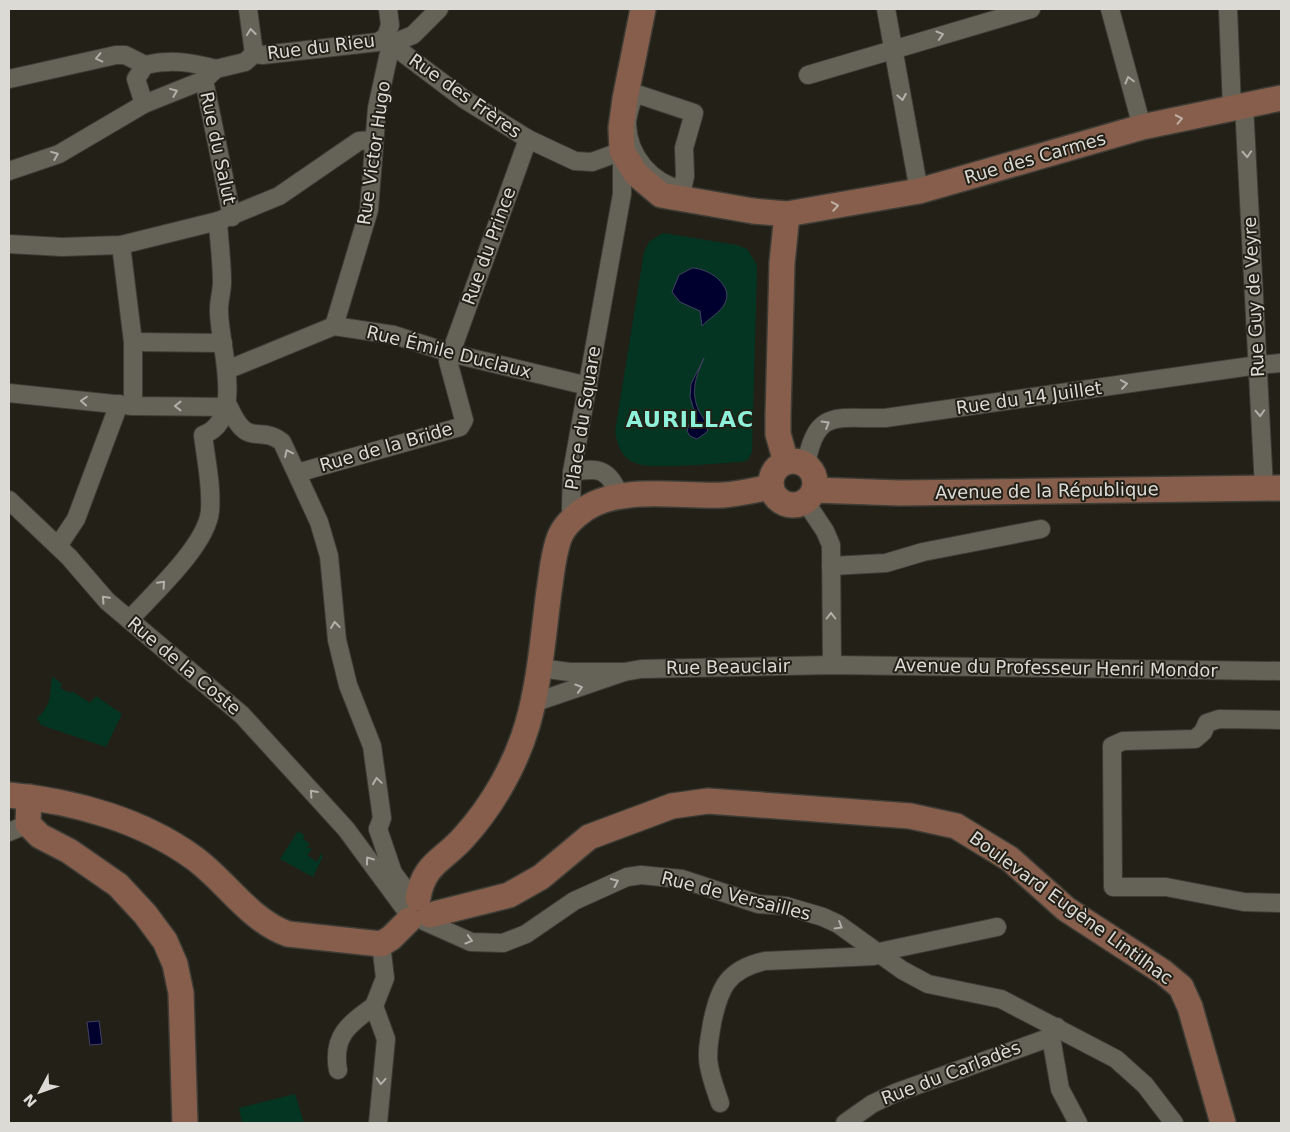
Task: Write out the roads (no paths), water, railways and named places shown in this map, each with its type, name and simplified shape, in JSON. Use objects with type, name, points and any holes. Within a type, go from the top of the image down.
[{"type":"street","points":[[248,9],[254,54]]},
{"type":"street","name":"Rue Victor Hugo","points":[[334,326],[369,210],[373,140],[389,41],[390,24],[388,9]]},
{"type":"street","name":"Rue du Rieu","points":[[9,171],[59,154],[144,104],[239,64],[254,54],[263,56],[389,41],[414,36],[439,9]]},
{"type":"street","points":[[643,9],[625,99],[621,128],[622,151],[636,174],[646,184],[661,194],[753,211],[771,234],[782,262]]},
{"type":"street","points":[[886,9],[918,192]]},
{"type":"street","points":[[808,75],[1031,9]]},
{"type":"street","points":[[1110,9],[1142,127]]},
{"type":"street","name":"Rue Guy de Veyre","points":[[1228,9],[1238,106],[1258,365],[1272,488]]},
{"type":"street","name":"Rue des Frères","points":[[389,41],[464,99],[528,139],[575,161],[592,162],[622,151]]},
{"type":"street","points":[[9,79],[116,54],[125,55],[145,65],[163,61],[184,61],[210,75]]},
{"type":"street","points":[[144,104],[136,80],[145,65]]},
{"type":"street","name":"Rue du Salut","points":[[129,620],[188,555],[206,526],[210,512],[203,435],[215,430],[220,422],[228,383],[219,310],[225,219],[210,75]]},
{"type":"street","points":[[634,93],[694,113],[684,148],[685,176],[682,190],[657,181],[647,172],[633,148],[627,122],[634,93]]},
{"type":"street","name":"Rue des Carmes","points":[[753,211],[787,214],[918,192],[1142,127],[1281,98]]},
{"type":"street","name":"Rue du Prince","points":[[450,353],[528,139]]},
{"type":"street","points":[[9,244],[62,246],[121,245],[225,219],[279,196],[359,141],[373,140]]},
{"type":"street","name":"Place du Square","points":[[622,151],[622,194],[572,472],[570,492],[572,509],[576,515],[602,500],[620,496],[722,495],[771,487]]},
{"type":"street","points":[[787,214],[782,262],[778,416],[781,449],[796,464],[814,476],[809,496],[831,545],[832,665]]},
{"type":"street","points":[[58,546],[76,519],[126,405],[133,342],[121,245]]},
{"type":"street","points":[[227,370],[334,326]]},
{"type":"street","name":"Rue Émile Duclaux","points":[[334,326],[394,335],[450,353],[588,386]]},
{"type":"street","points":[[133,342],[223,343]]},
{"type":"street","name":"Rue de la Bride","points":[[297,473],[460,426],[464,420],[448,361],[450,353]]},
{"type":"street","name":"Rue du 14 Juillet","points":[[796,464],[821,425],[831,419],[885,418],[1281,363]]},
{"type":"street","points":[[9,392],[54,399],[126,405],[229,407],[241,428],[254,436],[276,436],[282,442],[319,522],[329,556],[337,640],[348,684],[372,746],[382,818],[378,829],[393,873],[416,910]]},
{"type":"street","points":[[796,464],[773,473],[771,487],[778,500],[792,505],[809,496]]},
{"type":"street","points":[[572,472],[589,469],[602,470],[614,481],[620,496]]},
{"type":"street","name":"Avenue de la République","points":[[809,496],[1272,488]]},
{"type":"street","name":"Rue de la Coste","points":[[9,500],[58,546],[107,601],[242,715],[416,910]]},
{"type":"street","points":[[185,1123],[181,993],[175,964],[165,941],[145,914],[118,886],[69,851],[40,836],[18,828],[19,796],[126,821],[158,835],[195,859],[259,919],[275,930],[307,937],[380,944],[391,938],[416,910],[421,881],[428,871],[463,838],[491,801],[506,776],[526,728],[533,703],[557,545],[566,525],[576,515]]},
{"type":"street","points":[[831,566],[886,563],[924,552],[1041,528]]},
{"type":"street","name":"Rue Beauclair","points":[[533,703],[624,672],[641,669],[832,665]]},
{"type":"street","name":"Avenue du Professeur Henri Mondor","points":[[832,665],[1281,671]]},
{"type":"street","name":"Rue Beauclair","points":[[539,668],[570,672],[624,672]]},
{"type":"street","points":[[1281,720],[1219,719],[1207,724],[1203,732],[1195,738],[1123,741],[1112,746],[1112,827],[1113,887],[1166,887],[1244,902],[1281,903]]},
{"type":"street","name":"Boulevard Eugène Lintilhac","points":[[416,910],[510,895],[541,877],[588,837],[672,806],[708,801],[910,816],[956,826],[1010,859],[1066,909],[1163,972],[1180,987],[1190,1006],[1223,1123]]},
{"type":"street","points":[[349,834],[378,829]]},
{"type":"street","name":"Rue de Versailles","points":[[416,910],[471,942],[503,943],[526,934],[574,901],[627,877],[641,875],[682,879],[758,904],[786,906],[823,917],[838,924],[902,970],[928,984],[1001,999],[1054,1032],[1116,1059],[1145,1085],[1174,1123]]},
{"type":"street","points":[[720,1103],[708,1064],[709,1041],[717,999],[725,982],[742,969],[758,963],[874,956],[879,952],[997,927]]},
{"type":"street","points":[[338,1070],[337,1049],[346,1027],[374,1006],[385,978],[380,944]]},
{"type":"street","points":[[374,1006],[383,1033],[378,1123]]},
{"type":"street","points":[[357,1018],[361,1024],[383,1033]]},
{"type":"street","points":[[1054,1032],[1060,1090],[1078,1123]]},
{"type":"street","name":"Rue du Carladès","points":[[845,1123],[872,1104],[895,1093],[1054,1032]]},
{"type":"water","points":[[692,268],[712,274],[723,284],[726,290],[727,296],[723,307],[702,326],[700,311],[680,302],[672,292],[679,275]]},
{"type":"water","points":[[704,358],[695,384],[695,397],[696,404],[708,428],[707,432],[697,439],[690,436],[687,431],[689,424],[696,417],[690,397],[691,384]]},
{"type":"water","points":[[99,1021],[102,1044],[90,1045],[87,1022]]},
{"type":"district","name":"AURILLAC","points":[[690,419]]}]
